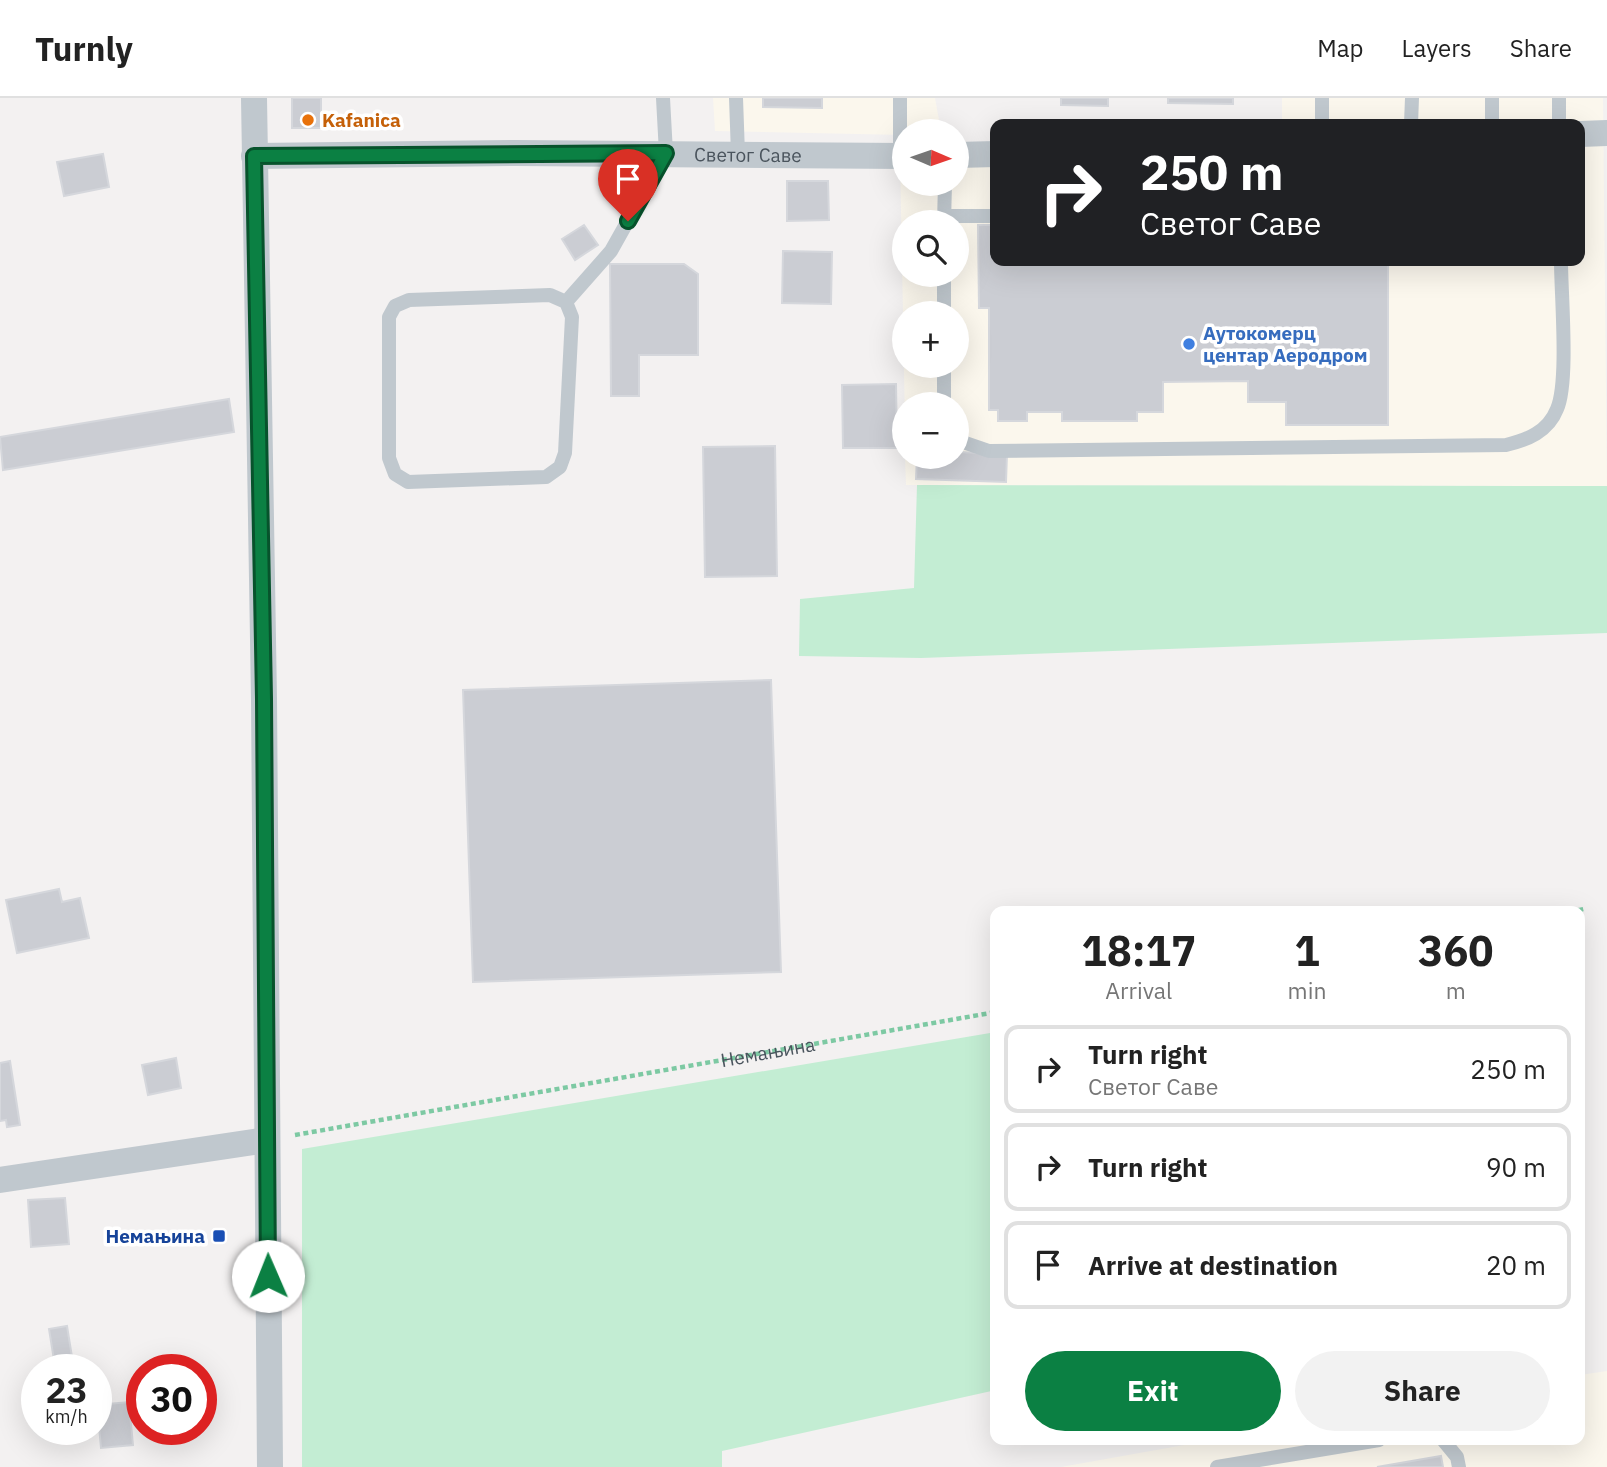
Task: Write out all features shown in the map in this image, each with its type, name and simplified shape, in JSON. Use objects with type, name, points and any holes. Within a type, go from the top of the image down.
[{"type":"street","points":[[254,98],[264,685],[270,1467]]},
{"type":"street","points":[[1585,134],[1607,133]]},
{"type":"street","name":"Светог Саве","points":[[254,156],[666,153],[892,156]]},
{"type":"street","points":[[970,155],[990,154]]},
{"type":"street","points":[[0,1180],[267,1140]]},
{"type":"lane","points":[[566,302],[611,251],[666,153],[663,98]]},
{"type":"lane","points":[[736,98],[738,154]]},
{"type":"lane","points":[[900,98],[901,119]]},
{"type":"lane","points":[[1322,98],[1322,119]]},
{"type":"lane","points":[[1411,119],[1412,98]]},
{"type":"lane","points":[[1492,98],[1492,119]]},
{"type":"lane","points":[[1559,98],[1559,119]]},
{"type":"lane","points":[[969,218],[990,216]]},
{"type":"lane","points":[[969,444],[989,451],[1506,445],[1529,440],[1545,427],[1557,410],[1562,387],[1561,266]]},
{"type":"lane","points":[[550,295],[566,302],[572,317],[565,453],[560,467],[546,477],[408,482],[395,474],[390,458],[389,317],[395,306],[409,300],[550,295]]},
{"type":"lane","points":[[1217,1467],[1349,1445]]},
{"type":"lane","points":[[1447,1445],[1457,1457],[1459,1467]]},
{"type":"path","name":"Немањина","points":[[267,1140],[990,1013]]},
{"type":"shaded area","points":[[713,98],[935,98],[939,119],[892,119],[892,135],[715,131]]},
{"type":"shaded area","points":[[1282,98],[1603,98],[1607,486],[906,485],[905,469],[969,469],[969,392],[904,392],[904,378],[969,378],[969,301],[903,301],[902,287],[969,287],[969,210],[901,210],[901,196],[970,196],[970,155],[990,154],[990,266],[1585,266],[1585,119],[1282,119]]},
{"type":"shaded area","points":[[1607,1371],[1607,1467],[1061,1467],[1184,1445],[1585,1445],[1585,1374]]},
{"type":"green space","points":[[917,485],[1607,486],[1607,633],[921,658],[799,656],[800,599],[914,588]]},
{"type":"green space","points":[[990,1033],[990,1391],[722,1451],[722,1467],[302,1467],[302,1149]]},
{"type":"building","points":[[292,98],[321,98],[321,128],[292,128]]},
{"type":"building","points":[[763,98],[822,98],[822,108],[763,107]]},
{"type":"building","points":[[1061,98],[1108,98],[1108,106],[1061,105]]},
{"type":"building","points":[[1168,98],[1233,98],[1233,104],[1168,103]]},
{"type":"building","points":[[103,154],[109,187],[64,196],[57,162]]},
{"type":"building","points":[[787,181],[828,181],[829,220],[787,221]]},
{"type":"building","points":[[584,225],[598,245],[575,260],[562,239]]},
{"type":"building","name":"Аутокомерц центар Аеродром","points":[[978,225],[990,225],[990,266],[1388,266],[1388,425],[1286,425],[1286,402],[1248,402],[1248,381],[1163,382],[1163,412],[1137,412],[1137,421],[1062,421],[1062,412],[1027,412],[1027,421],[998,421],[998,410],[989,410],[989,308],[979,308]]},
{"type":"building","points":[[783,251],[832,252],[831,304],[782,303]]},
{"type":"building","points":[[610,264],[684,264],[698,274],[698,355],[639,355],[639,396],[611,396]]},
{"type":"building","points":[[896,384],[896,392],[892,392],[892,448],[843,448],[842,385]]},
{"type":"building","points":[[229,399],[234,432],[3,470],[0,437]]},
{"type":"building","points":[[775,446],[777,576],[705,577],[703,447]]},
{"type":"building","points":[[969,452],[1007,454],[1006,482],[916,479],[916,469],[969,469]]},
{"type":"building","points":[[771,680],[781,972],[473,982],[463,690]]},
{"type":"building","points":[[59,889],[62,902],[80,898],[89,938],[17,953],[6,900]]},
{"type":"building","points":[[176,1058],[181,1088],[148,1095],[142,1065]]},
{"type":"building","points":[[10,1061],[20,1125],[7,1127],[6,1120],[0,1121],[0,1063]]},
{"type":"building","points":[[65,1198],[69,1244],[31,1247],[28,1200]]},
{"type":"building","points":[[67,1326],[72,1354],[53,1354],[49,1329]]},
{"type":"building","points":[[126,1402],[126,1445],[133,1445],[101,1448],[101,1445],[112,1445],[112,1404]]},
{"type":"building","points":[[1441,1456],[1443,1467],[1377,1467]]},
{"type":"place","name":"Kafanica","points":[[308,120]]},
{"type":"place","name":"Аутокомерц центар Аеродром","points":[[1189,344]]},
{"type":"place","name":"Немањина","points":[[219,1236]]},
{"type":"route","points":[[268,1276],[264,699],[254,156],[666,153],[628,221]]}]
